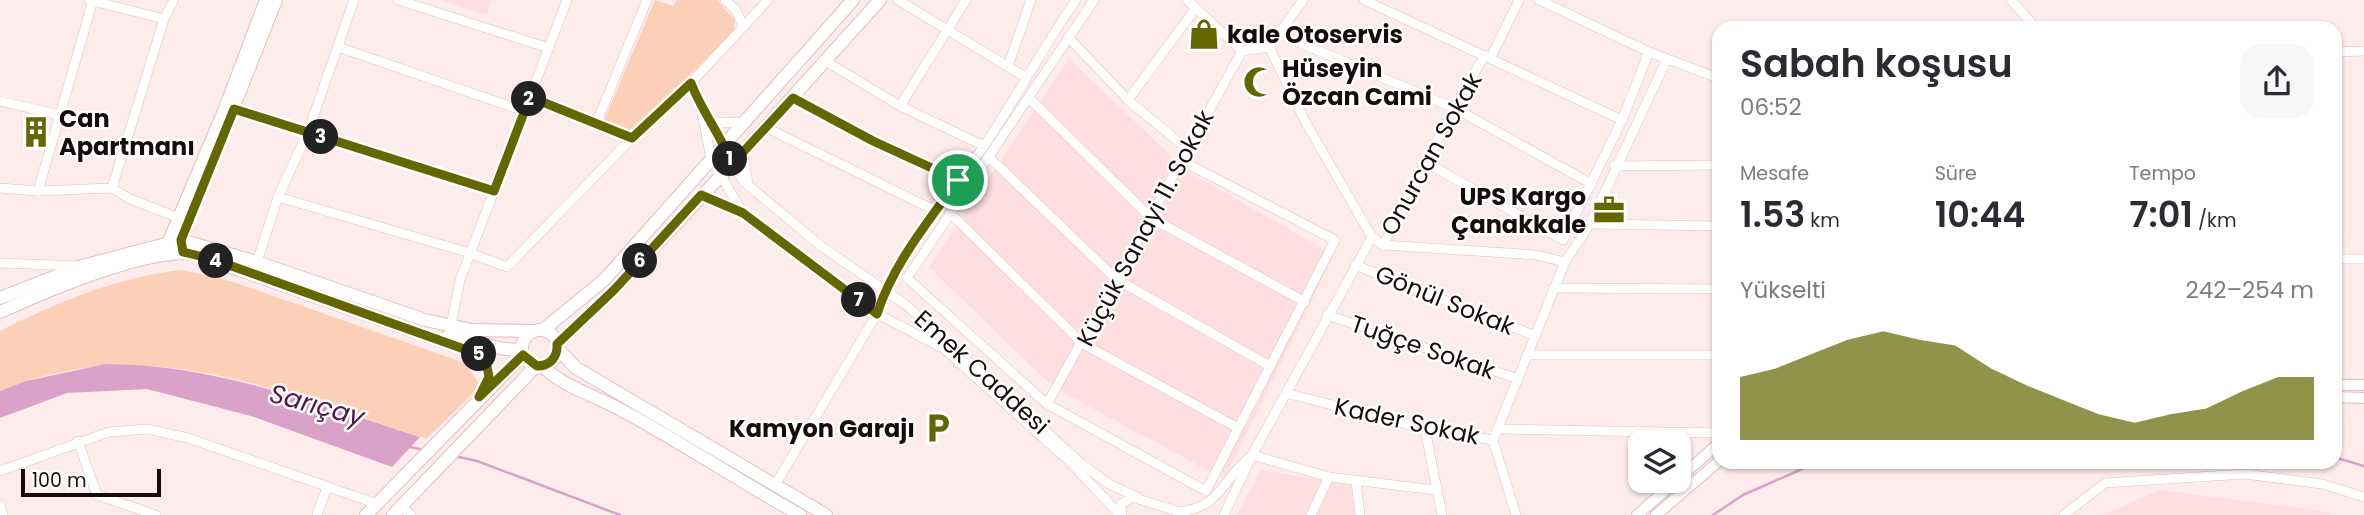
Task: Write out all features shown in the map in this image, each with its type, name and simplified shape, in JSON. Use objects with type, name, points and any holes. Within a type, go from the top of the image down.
[{"type":"main road","points":[[0,312],[88,275],[167,248],[265,0]]},
{"type":"main road","points":[[182,246],[276,0]]},
{"type":"main road","points":[[366,515],[522,352],[524,339],[604,280],[853,0]]},
{"type":"main road","points":[[402,512],[500,402],[540,366],[554,358],[557,347],[614,290],[827,62],[880,0]]},
{"type":"main road","points":[[182,246],[478,354],[486,361],[489,377],[479,397]]},
{"type":"main road","points":[[0,298],[82,266],[182,246],[257,262],[405,314],[451,326],[510,333],[538,331],[552,335],[557,347],[576,368],[827,515]]},
{"type":"main road","points":[[420,332],[522,352],[558,381],[587,391],[627,412],[800,515]]},
{"type":"street","points":[[38,191],[91,0],[164,19]]},
{"type":"street","points":[[112,188],[164,19],[174,0]]},
{"type":"street","points":[[257,262],[278,197],[307,132],[354,0]]},
{"type":"street","points":[[398,0],[549,47]]},
{"type":"street","points":[[451,326],[460,280],[567,0]]},
{"type":"street","points":[[596,124],[647,0]]},
{"type":"street","points":[[725,0],[736,10],[743,26]]},
{"type":"street","points":[[278,197],[470,253],[507,267],[632,138],[691,83],[768,0]]},
{"type":"street","points":[[898,0],[1025,77]]},
{"type":"street","points":[[900,106],[966,0]]},
{"type":"street","points":[[1008,66],[1031,0]]},
{"type":"street","points":[[775,485],[877,314],[885,289],[936,211],[984,146],[1076,0]]},
{"type":"street","points":[[1094,0],[907,278],[1047,404],[1206,491],[1335,240],[1180,160]]},
{"type":"street","points":[[1188,0],[1242,51],[1269,47],[1303,0]]},
{"type":"street","points":[[1364,0],[1622,120]]},
{"type":"street","name":"Onurcan Sokak","points":[[1372,237],[1383,245],[1454,108],[1488,56],[1519,0]]},
{"type":"street","points":[[1539,0],[1649,52],[1712,76]]},
{"type":"street","points":[[2011,0],[2030,21]]},
{"type":"street","points":[[1128,100],[1195,9]]},
{"type":"street","points":[[1279,34],[1454,108],[1592,184]]},
{"type":"street","points":[[1068,37],[1128,100],[1186,148]]},
{"type":"street","points":[[338,47],[524,111]]},
{"type":"street","points":[[1224,515],[1252,455],[1372,237],[1306,123],[1269,47]]},
{"type":"street","name":"Küçük Sanayi 11. Sokak","points":[[1047,404],[1083,344],[1186,148],[1242,51]]},
{"type":"street","points":[[2342,52],[2364,51]]},
{"type":"street","points":[[1427,163],[1563,240],[1622,120],[1649,52]]},
{"type":"street","points":[[1493,440],[1553,288],[1565,262],[1590,224],[1614,166],[1667,59]]},
{"type":"street","points":[[827,62],[900,106],[984,146]]},
{"type":"street","points":[[691,83],[702,112]]},
{"type":"street","points":[[530,97],[632,138]]},
{"type":"street","points":[[1029,97],[1150,218],[1305,302]]},
{"type":"street","points":[[793,98],[873,141],[958,180]]},
{"type":"street","points":[[0,101],[59,115]]},
{"type":"street","points":[[234,109],[494,191]]},
{"type":"street","name":"Emek Caddesi","points":[[702,112],[725,145],[732,164],[748,184],[821,246],[885,289],[963,353],[1083,465],[1132,497],[1183,513]]},
{"type":"street","name":"Emek Caddesi","points":[[702,112],[711,159],[743,213],[877,314],[943,348],[1070,462],[1108,511],[1121,515]]},
{"type":"street","points":[[709,123],[744,122]]},
{"type":"street","points":[[765,127],[936,211]]},
{"type":"street","points":[[743,152],[748,184]]},
{"type":"street","points":[[990,158],[1116,279],[1270,366]]},
{"type":"street","points":[[1614,166],[1712,165]]},
{"type":"street","points":[[0,188],[38,191],[112,188],[130,199],[179,218]]},
{"type":"street","points":[[701,195],[743,213]]},
{"type":"street","points":[[950,213],[1083,344],[1238,428]]},
{"type":"street","points":[[1590,224],[1712,226]]},
{"type":"street","points":[[1383,245],[1536,255],[1565,262]]},
{"type":"street","points":[[2342,259],[2364,259]]},
{"type":"street","points":[[0,263],[82,266]]},
{"type":"street","name":"Gönül Sokak","points":[[1355,265],[1536,336]]},
{"type":"street","points":[[1553,288],[1712,289]]},
{"type":"street","name":"Tuğçe Sokak","points":[[1328,315],[1518,379]]},
{"type":"street","points":[[1527,355],[1712,355]]},
{"type":"street","points":[[2342,385],[2364,385]]},
{"type":"street","name":"Kader Sokak","points":[[1286,393],[1425,429],[1493,440],[1516,515]]},
{"type":"street","points":[[2342,397],[2364,398]]},
{"type":"street","points":[[0,471],[78,441],[130,429],[162,431],[327,487],[381,500]]},
{"type":"street","points":[[1425,429],[1435,491],[1442,515]]},
{"type":"street","points":[[1497,429],[1712,433]]},
{"type":"street","points":[[78,441],[97,495],[156,515]]},
{"type":"street","points":[[1691,468],[1712,449]]},
{"type":"street","points":[[1252,455],[1329,477],[1435,491]]},
{"type":"street","points":[[1183,513],[1213,500],[1241,464],[1252,455]]},
{"type":"street","points":[[1656,515],[1712,467]]},
{"type":"street","points":[[2064,515],[2105,483],[2245,474],[2322,484],[2364,497]]},
{"type":"street","points":[[1311,515],[1329,477]]},
{"type":"street","points":[[1356,481],[1360,515]]},
{"type":"street","points":[[317,515],[327,487]]},
{"type":"street","points":[[1637,515],[1662,493]]},
{"type":"street","points":[[1108,511],[1132,497]]},
{"type":"street","points":[[1121,515],[1121,504],[1132,497]]},
{"type":"street","points":[[0,505],[3,515]]},
{"type":"shaded area","points":[[442,0],[492,0],[487,15]]},
{"type":"shaded area","points":[[655,0],[673,6],[676,0],[717,0],[735,20],[733,32],[632,133],[603,123]]},
{"type":"shaded area","points":[[1069,59],[1187,171],[1334,255],[1224,479],[1053,387],[929,267]]},
{"type":"shaded area","points":[[182,270],[230,281],[465,363],[481,386],[426,439],[268,388],[215,375],[162,367],[108,366],[54,373],[0,391],[0,331],[88,292],[134,278]]},
{"type":"shaded area","points":[[1261,470],[1352,485],[1357,515],[1237,515]]},
{"type":"shaded area","points":[[2160,490],[2327,512],[2331,515],[2103,515]]},
{"type":"water","points":[[106,364],[146,366],[226,378],[304,399],[420,437],[392,467],[251,416],[147,389],[67,393],[0,418],[0,391],[26,381]]},
{"type":"waterway","name":"Sarıçay","points":[[410,447],[424,450]]},
{"type":"waterway","name":"Sarıçay","points":[[455,456],[477,461],[620,515]]},
{"type":"waterway","name":"Sarıçay","points":[[2342,459],[2364,466]]},
{"type":"waterway","name":"Sarıçay","points":[[1713,515],[1743,495],[1802,469]]},
{"type":"place","name":"kale Otoservis","points":[[1204,34]]},
{"type":"place","name":"Hüseyin Özcan Cami","points":[[1259,82]]},
{"type":"place","name":"Can Apartmanı","points":[[36,132]]},
{"type":"place","name":"UPS Kargo Çanakkale","points":[[1609,210]]},
{"type":"place","name":"Kamyon Garajı","points":[[938,428]]},
{"type":"route","points":[[691,83],[702,112],[725,145],[732,164],[793,98],[873,141],[958,180],[885,289],[877,314],[743,213],[701,195],[614,290],[557,344],[557,354],[551,362],[537,366],[531,364],[523,355],[479,397],[489,377],[486,361],[478,354],[212,259],[183,252],[181,240],[234,109],[494,191],[530,97],[632,138],[691,83]]}]
